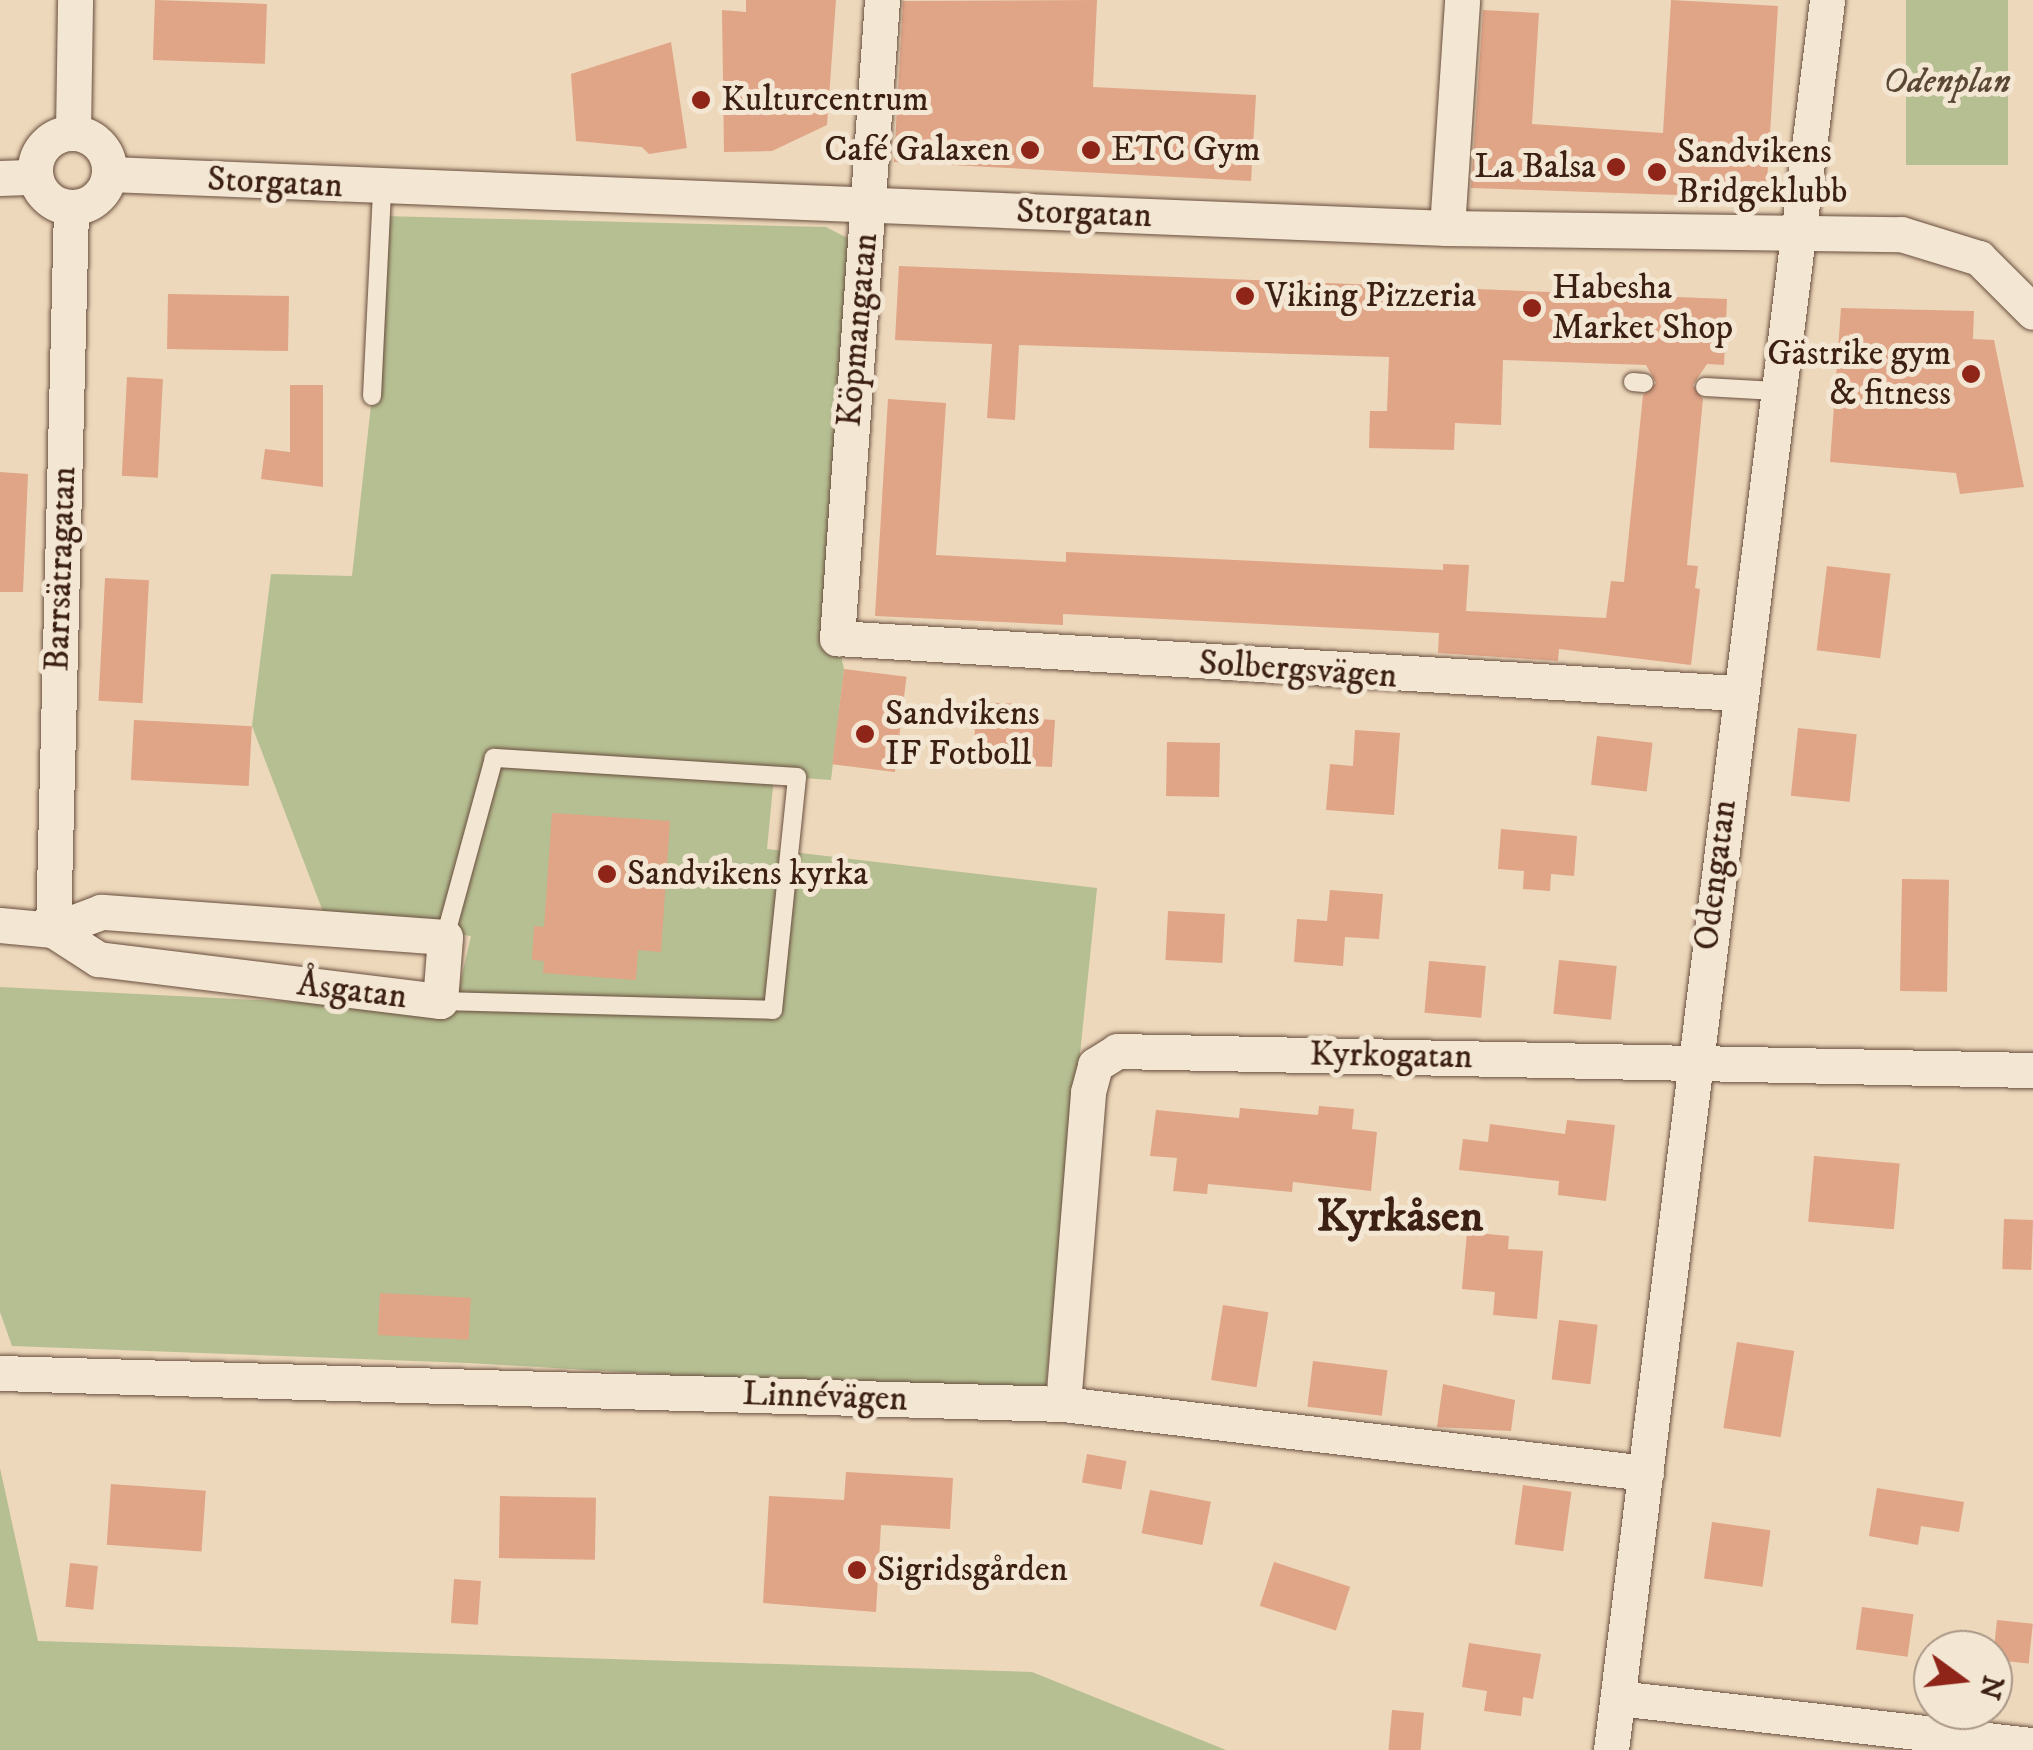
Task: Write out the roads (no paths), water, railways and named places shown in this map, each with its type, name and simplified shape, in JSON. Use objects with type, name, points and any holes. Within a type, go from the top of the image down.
[{"type":"street","points":[[74,132],[75,0]]},
{"type":"street","name":"Köpmangatan","points":[[858,642],[838,638],[835,619],[882,0]]},
{"type":"street","points":[[1446,228],[1462,0]]},
{"type":"street","name":"Odengatan","points":[[1611,1750],[1738,693],[1827,0]]},
{"type":"street","points":[[74,132],[104,150],[110,174],[102,194],[71,208],[51,202],[35,177],[44,145],[74,132]]},
{"type":"street","name":"Storgatan","points":[[110,174],[382,188],[868,203],[1446,228],[1798,231],[1932,239],[1990,266],[2033,312]]},
{"type":"street","points":[[0,178],[35,177]]},
{"type":"street","name":"Barrsätragatan","points":[[52,930],[71,208]]},
{"type":"street","name":"Solbergsvägen","points":[[858,642],[1738,693]]},
{"type":"street","name":"Åsgatan","points":[[0,924],[52,930],[98,959],[440,1001],[445,937],[101,912],[52,930]]},
{"type":"street","points":[[243,978],[248,922]]},
{"type":"street","name":"Kyrkogatan","points":[[1063,1404],[1088,1092],[1102,1057],[1117,1050],[2033,1070]]},
{"type":"street","name":"Linnévägen","points":[[0,1373],[1063,1404],[1646,1473]]},
{"type":"street","points":[[1618,1698],[2033,1745]]},
{"type":"lane","points":[[372,396],[382,188]]},
{"type":"lane","points":[[1705,387],[1776,391]]},
{"type":"lane","points":[[440,1001],[773,1010],[797,776],[494,758],[445,937]]},
{"type":"place","name":"Kulturcentrum","points":[[701,100]]},
{"type":"place","name":"Café Galaxen","points":[[1030,150]]},
{"type":"place","name":"ETC Gym","points":[[1091,150]]},
{"type":"place","name":"La Balsa","points":[[1616,167]]},
{"type":"place","name":"Sandvikens Bridgeklubb","points":[[1657,172]]},
{"type":"place","name":"Viking Pizzeria","points":[[1245,296]]},
{"type":"place","name":"Habesha Market Shop","points":[[1532,308]]},
{"type":"place","name":"Gästrike gym & fitness","points":[[1971,374]]},
{"type":"place","name":"Sandvikens IF Fotboll","points":[[865,734]]},
{"type":"place","name":"Sandvikens kyrka","points":[[607,874]]},
{"type":"place","name":"Sigridsgården","points":[[857,1570]]},
{"type":"district","name":"Kyrkåsen","points":[[1400,1218]]},
{"type":"park label","name":"Odenplan","points":[[1947,82]]}]
